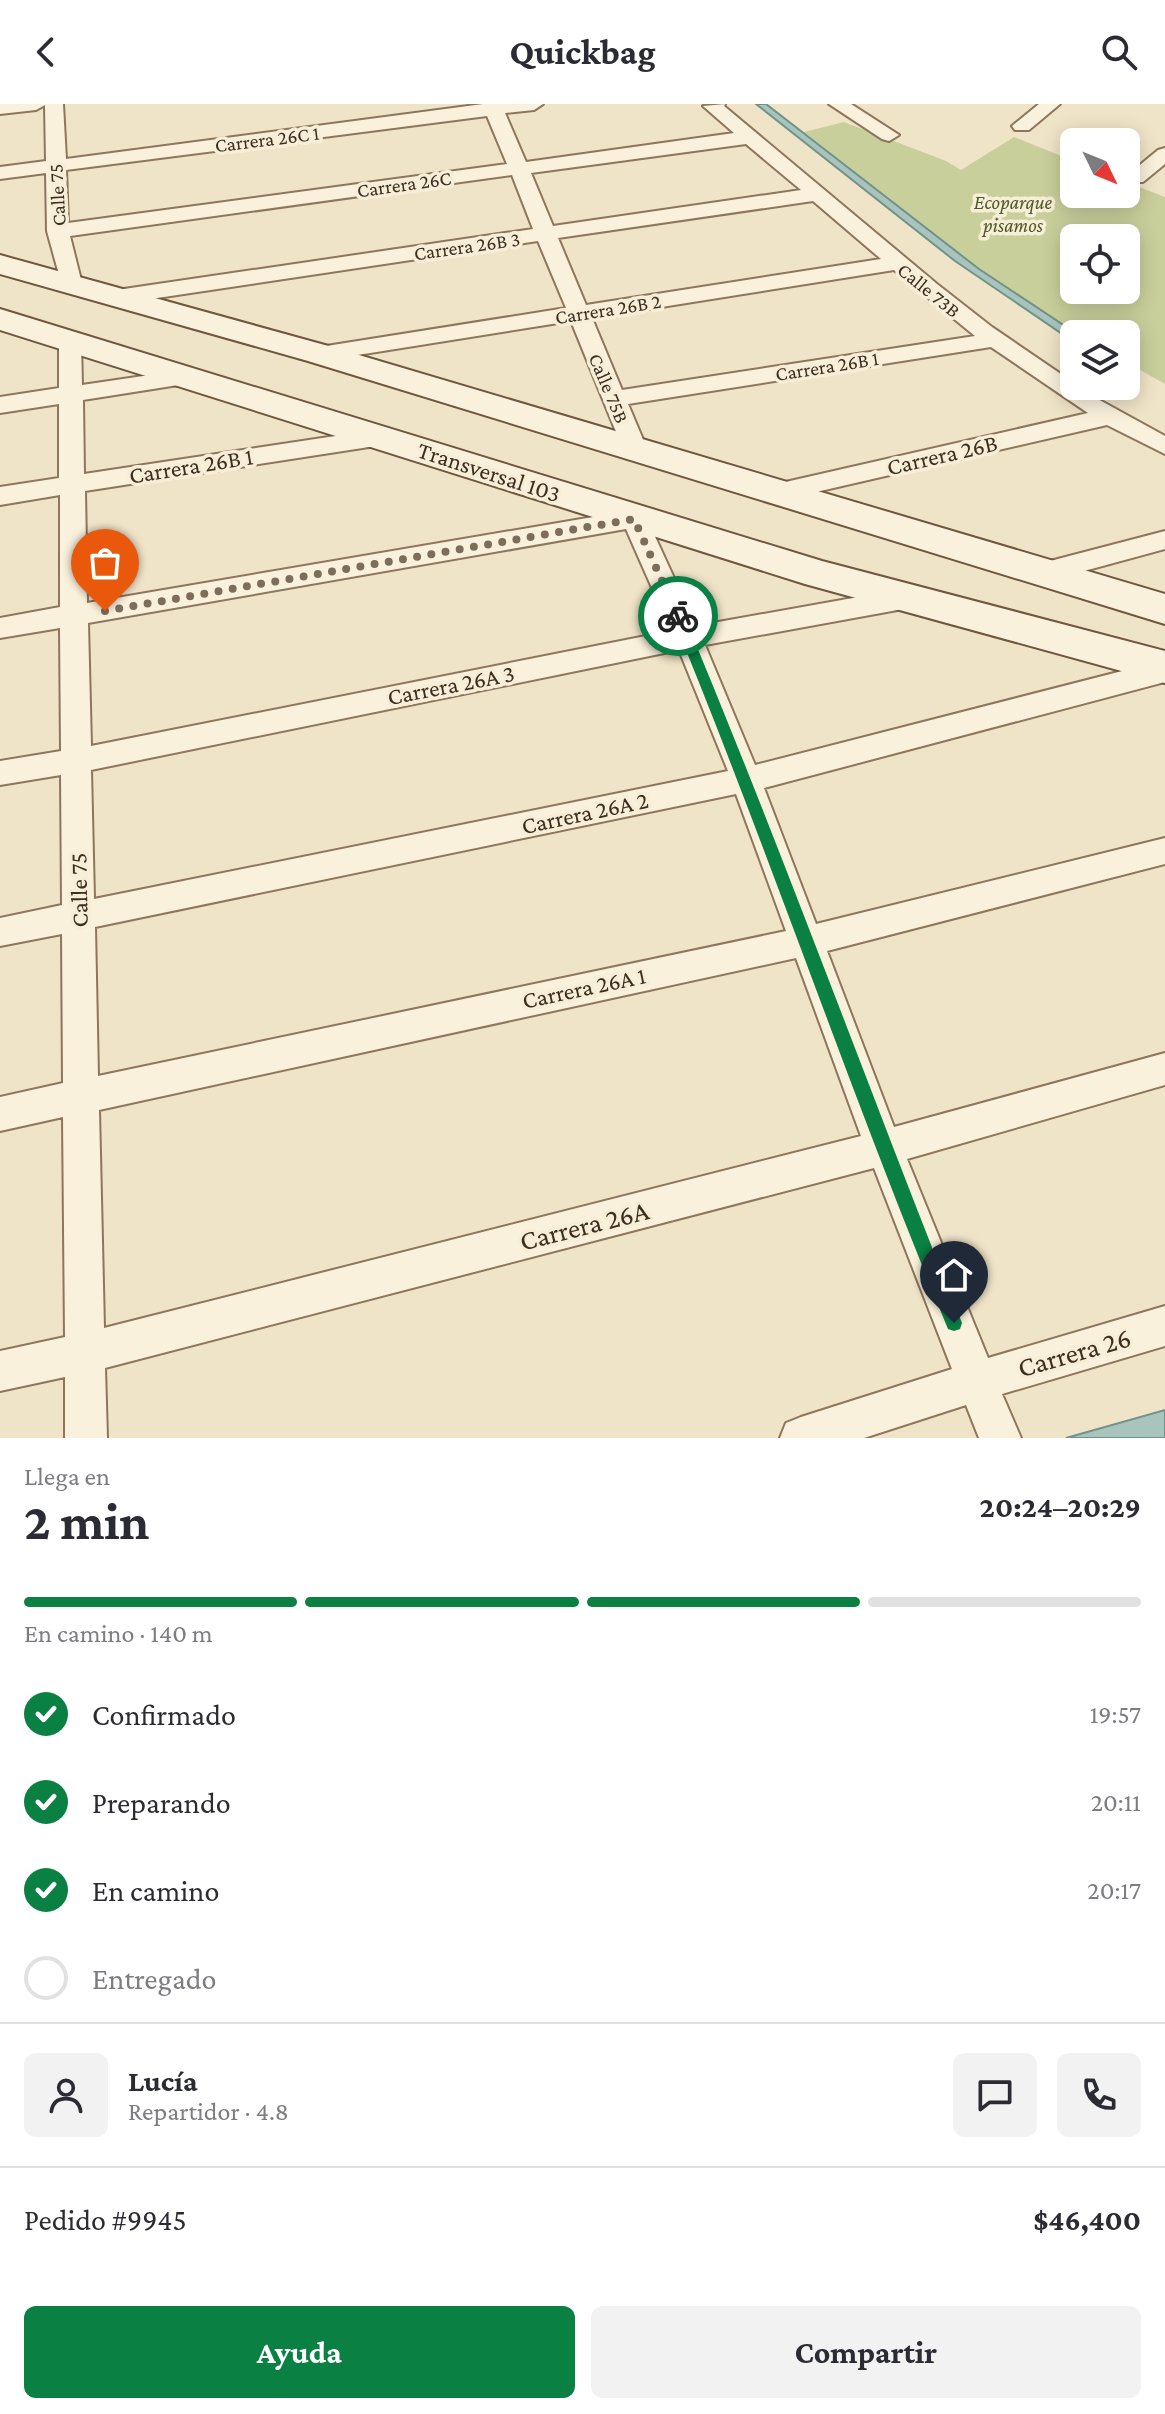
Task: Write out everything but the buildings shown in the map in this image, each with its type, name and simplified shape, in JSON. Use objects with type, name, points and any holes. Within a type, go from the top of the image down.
[{"type":"street","points":[[0,108],[36,104]]},
{"type":"street","name":"Calle 75","points":[[54,104],[58,231],[71,284]]},
{"type":"street","name":"Carrera 26C 1","points":[[0,173],[534,104]]},
{"type":"street","points":[[1022,126],[1051,104]]},
{"type":"street","name":"Calle 73B","points":[[714,105],[895,263],[992,340],[1107,417],[1165,446]]},
{"type":"street","name":"Calle 75B","points":[[493,107],[635,449]]},
{"type":"street","points":[[852,107],[889,135]]},
{"type":"street","name":"Carrera 26C","points":[[58,231],[751,137]]},
{"type":"street","points":[[1140,175],[1165,154]]},
{"type":"street","name":"Carrera 26B 3","points":[[117,297],[817,194]]},
{"type":"street","name":"Carrera 26B 2","points":[[320,354],[895,263]]},
{"type":"street","points":[[0,264],[320,354],[1165,609]]},
{"type":"street","name":"Transversal 103","points":[[1,320],[191,376],[634,519],[903,599],[1165,669]]},
{"type":"street","name":"Carrera 26B 1","points":[[614,399],[992,340]]},
{"type":"street","name":"Calle 75","points":[[70,341],[86,1438]]},
{"type":"street","points":[[0,405],[191,376]]},
{"type":"street","name":"Carrera 26B","points":[[777,492],[1107,417]]},
{"type":"street","name":"Carrera 26B 1","points":[[0,496],[382,437]]},
{"type":"street","points":[[0,628],[634,519],[688,638],[746,780],[884,1148],[988,1409]]},
{"type":"street","points":[[1040,573],[1165,540]]},
{"type":"street","points":[[1099,650],[1126,648],[1141,633],[1138,612],[1116,595]]},
{"type":"street","name":"Carrera 26A 3","points":[[0,773],[76,761],[688,638],[903,599]]},
{"type":"street","name":"Carrera 26A 2","points":[[0,932],[746,780],[1165,669]]},
{"type":"street","name":"Carrera 26A 1","points":[[0,1114],[808,941],[1165,851]]},
{"type":"street","name":"Carrera 26A","points":[[0,1371],[85,1353],[884,1148],[1165,1069]]},
{"type":"street","name":"Carrera 26","points":[[801,1438],[988,1409],[1165,1326]]},
{"type":"green space","name":"Ecoparque pisamos","points":[[844,122],[946,161],[961,170],[1014,137],[1060,155],[1060,208],[1140,208],[1140,187],[1165,197],[1165,384],[1140,370],[1140,320],[1060,320],[1060,323],[979,269],[804,132]]},
{"type":"water","points":[[756,104],[766,104],[979,269],[1060,323],[1060,332],[955,261]]},
{"type":"water","points":[[1165,1410],[1165,1438],[1066,1438]]},
{"type":"way so far","points":[[105,611],[634,519],[678,616]]},
{"type":"route","points":[[678,616],[746,780],[884,1148],[954,1323]]}]
